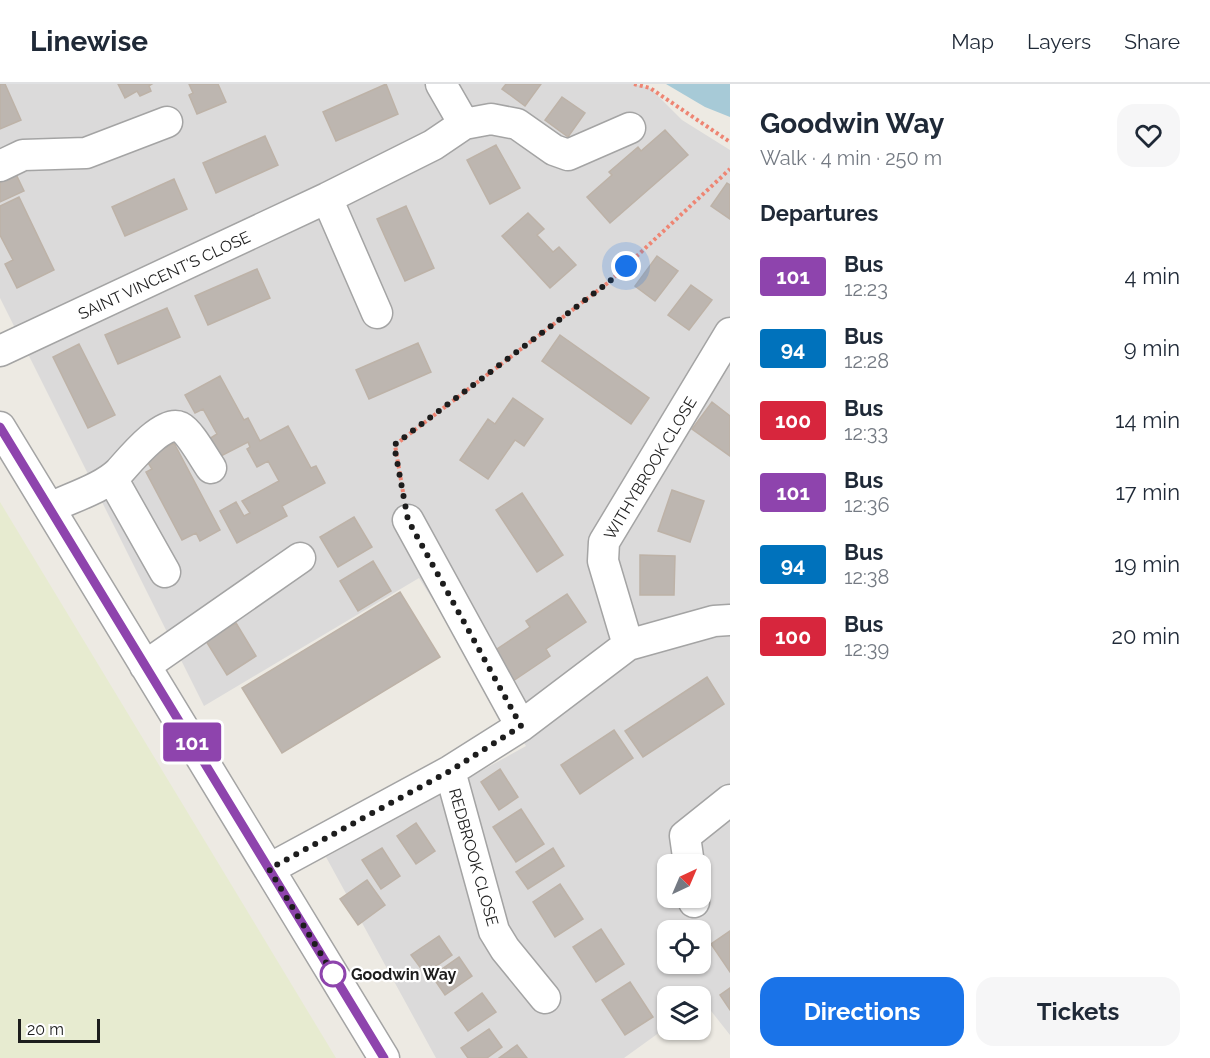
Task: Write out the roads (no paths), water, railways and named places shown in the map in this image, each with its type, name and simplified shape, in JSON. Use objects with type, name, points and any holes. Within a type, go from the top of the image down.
[{"type":"street","points":[[441,84],[464,124]]},
{"type":"street","name":"SAINT VINCENT'S CLOSE","points":[[2,345],[327,198],[433,145],[464,124],[491,119],[517,124],[554,150],[568,155],[630,128]]},
{"type":"street","points":[[0,166],[23,156],[86,153],[167,122]]},
{"type":"street","points":[[327,198],[377,313]]},
{"type":"street","name":"WITHYBROOK CLOSE","points":[[628,645],[603,561],[604,542],[730,333]]},
{"type":"street","points":[[0,427],[384,1058]]},
{"type":"street","points":[[50,508],[112,478],[155,434],[172,427],[180,427],[211,468]]},
{"type":"street","points":[[112,478],[165,572]]},
{"type":"street","points":[[408,520],[521,726]]},
{"type":"street","points":[[145,666],[300,558]]},
{"type":"street","points":[[269,869],[450,771],[521,726],[628,645],[714,621],[730,620]]},
{"type":"street","name":"REDBROOK CLOSE","points":[[450,771],[494,931],[505,949],[545,998]]},
{"type":"street","points":[[687,854],[685,836],[730,800]]},
{"type":"water","points":[[666,84],[730,84],[730,117],[705,107]]},
{"type":"place","name":"Goodwin Way","points":[[333,974]]}]
